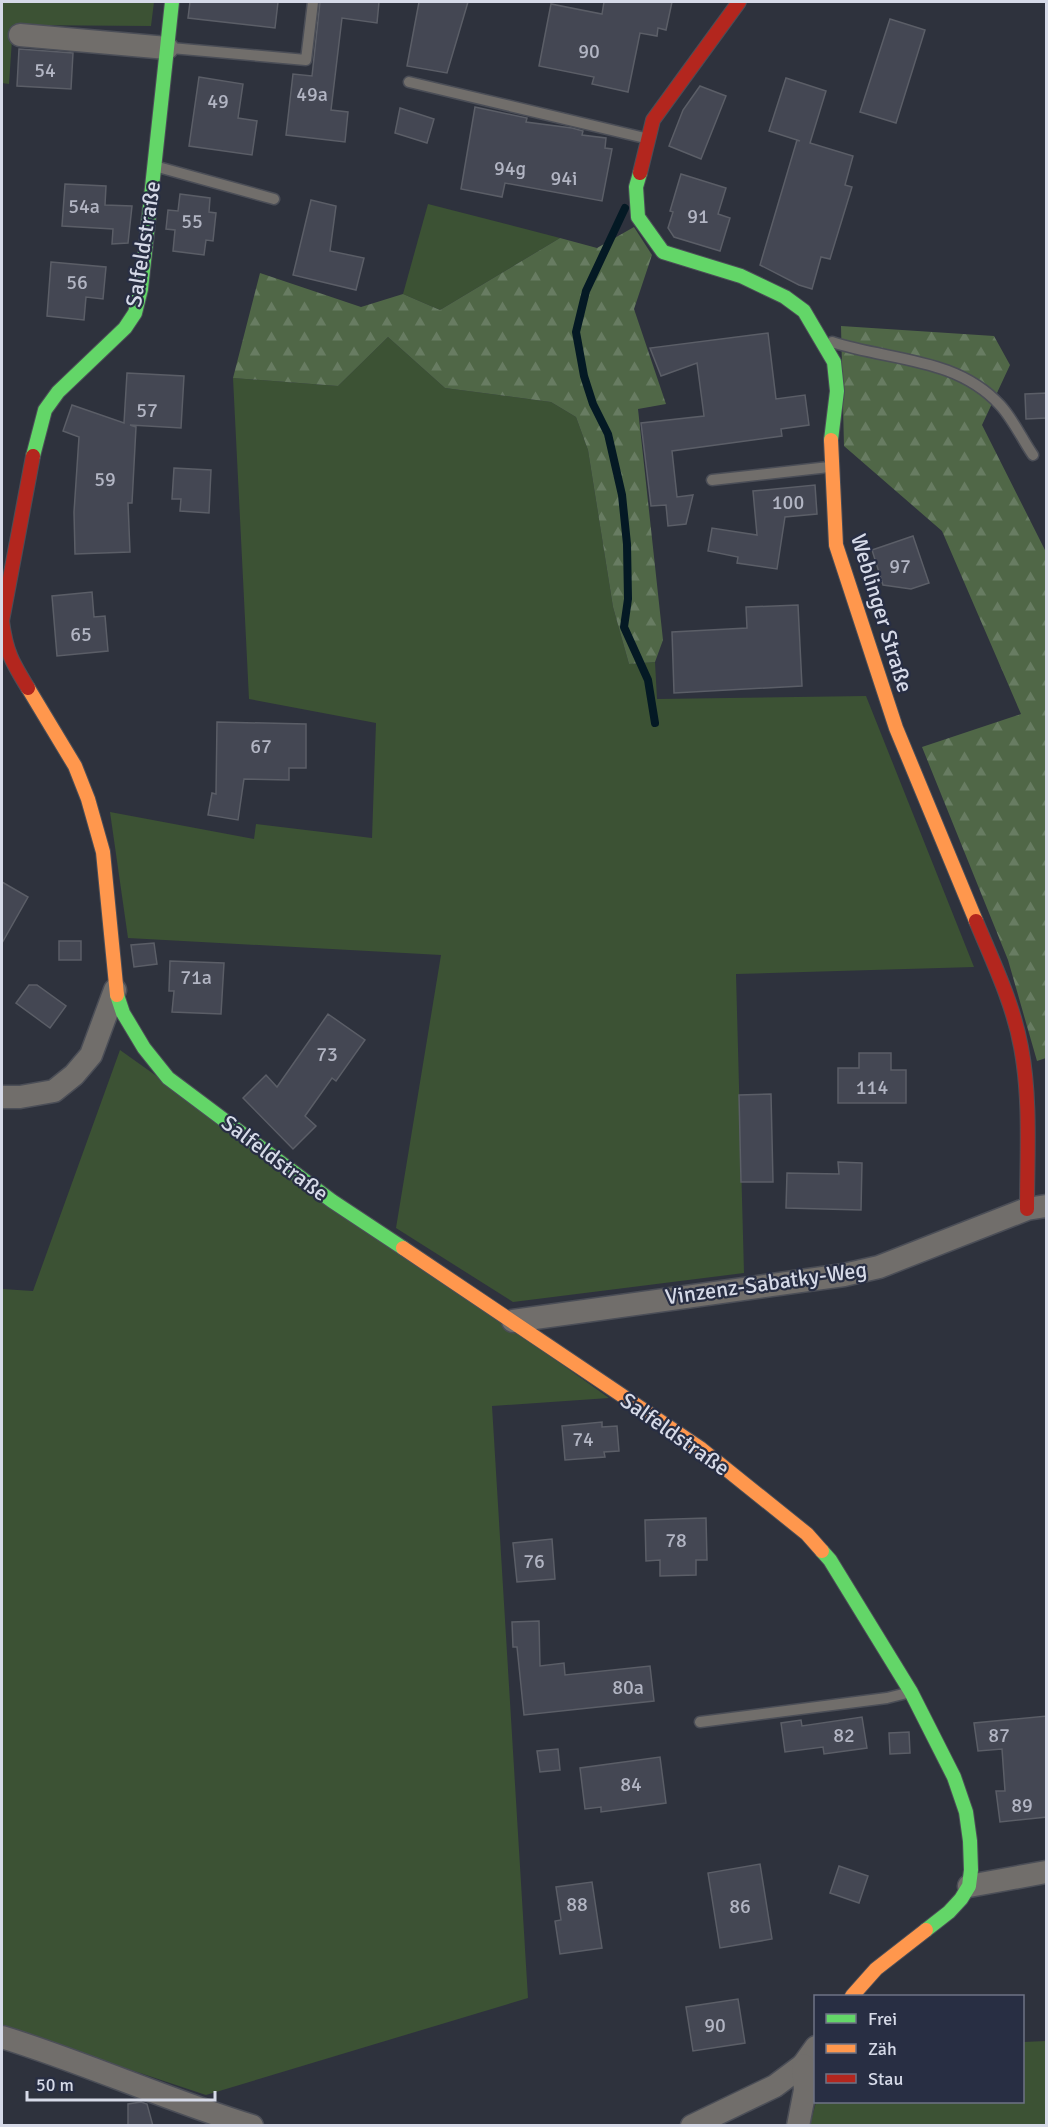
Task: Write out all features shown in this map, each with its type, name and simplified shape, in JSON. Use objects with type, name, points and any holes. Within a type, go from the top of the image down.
[{"type":"street","name":"Salfeldstraße","points":[[172,2],[141,289],[135,313],[125,328],[58,392],[45,410],[37,435],[2,621],[5,645],[13,664],[75,766],[88,800],[103,852],[110,909],[115,990],[123,1013],[139,1040],[168,1078],[332,1201],[700,1448],[807,1534],[830,1560],[850,1591],[911,1692],[954,1777],[966,1812],[970,1841],[969,1886]]},
{"type":"street","name":"Weblinger Straße","points":[[739,2],[653,120],[636,187],[638,217],[663,252],[741,276],[785,297],[804,311],[834,362],[837,391],[831,439],[836,545],[896,728],[1004,988],[1021,1046],[1037,1208]]},
{"type":"street","points":[[20,35],[167,48]]},
{"type":"street","name":"Salfeldstraße","points":[[2,1097],[20,1097],[54,1091],[74,1075],[91,1055],[115,990]]},
{"type":"street","name":"Vinzenz-Sabatky-Weg","points":[[513,1321],[655,1299],[844,1275],[879,1267],[1037,1208]]},
{"type":"street","points":[[853,1995],[876,1969],[949,1912],[969,1886],[1047,1872]]},
{"type":"street","points":[[2,2037],[62,2056],[205,2112],[252,2126]]},
{"type":"street","points":[[692,2126],[775,2086],[809,2056]]},
{"type":"street","points":[[798,2126],[809,2056]]},
{"type":"lane","points":[[167,48],[306,60],[313,2]]},
{"type":"lane","points":[[409,82],[648,138]]},
{"type":"lane","points":[[154,166],[274,199]]},
{"type":"lane","points":[[820,338],[856,351],[936,366],[967,377],[1000,405],[1033,455]]},
{"type":"lane","points":[[712,480],[832,466]]},
{"type":"lane","points":[[700,1722],[887,1698],[911,1692]]},
{"type":"green space","points":[[2,2],[154,2],[151,26],[13,25],[9,84],[2,83]]},
{"type":"green space","points":[[428,204],[560,238],[440,310],[403,294]]},
{"type":"green space","points":[[634,227],[652,255],[634,309],[666,404],[638,409],[663,640],[655,662],[629,664],[613,607],[588,450],[576,417],[551,402],[445,388],[388,337],[338,386],[233,378],[260,273],[361,307],[403,294],[440,310],[560,238],[597,248]]},
{"type":"green space","points":[[841,326],[994,336],[1010,365],[982,425],[1046,552],[1046,1058],[1037,1061],[1008,960],[922,747],[1021,714],[942,531],[844,446]]},
{"type":"green space","points":[[388,337],[445,388],[551,402],[576,417],[588,450],[613,607],[629,664],[655,662],[657,699],[866,696],[974,967],[736,974],[744,1273],[513,1302],[396,1228],[441,955],[128,938],[110,812],[254,839],[256,824],[372,838],[376,723],[249,699],[233,378],[338,386]]},
{"type":"green space","points":[[120,1050],[609,1398],[492,1406],[528,1998],[206,2095],[2,2027],[2,1289],[33,1291]]},
{"type":"green space","points":[[1046,2041],[1046,2125],[810,2125],[816,2103],[1024,2103],[1024,2042]]},
{"type":"building","points":[[190,2],[278,2],[275,28],[188,18]]},
{"type":"building","points":[[320,2],[379,2],[377,23],[342,18],[331,110],[348,112],[345,142],[286,135],[293,74],[312,76]]},
{"type":"building","points":[[419,2],[468,2],[447,73],[407,66]]},
{"type":"building","points":[[604,2],[672,2],[666,30],[658,28],[657,36],[640,33],[628,92],[592,84],[594,77],[539,66],[551,4],[602,14]]},
{"type":"building","points":[[890,19],[925,30],[896,123],[860,112]]},
{"type":"building","points":[[19,49],[73,53],[71,89],[17,86]]},
{"type":"building","points":[[199,77],[243,84],[238,118],[257,121],[252,155],[189,146]]},
{"type":"building","points":[[786,78],[826,91],[810,143],[853,156],[845,185],[852,187],[830,259],[821,257],[812,289],[799,285],[760,265],[797,140],[769,131]]},
{"type":"building","points":[[700,86],[726,96],[701,159],[669,146],[683,110]]},
{"type":"building","points":[[475,107],[527,118],[526,122],[572,128],[583,131],[582,135],[606,138],[605,148],[612,149],[602,201],[505,183],[502,197],[461,189]]},
{"type":"building","points":[[400,108],[434,119],[427,143],[395,133]]},
{"type":"building","points":[[681,174],[726,188],[718,214],[730,218],[720,251],[674,237],[668,228],[673,212],[670,211]]},
{"type":"building","points":[[65,184],[106,186],[105,205],[132,206],[128,243],[112,244],[113,229],[62,226]]},
{"type":"building","points":[[180,194],[210,198],[209,212],[216,213],[213,241],[206,240],[204,255],[173,251],[175,230],[166,229],[168,210],[178,211]]},
{"type":"building","points":[[311,200],[336,206],[330,251],[364,258],[356,290],[293,275]]},
{"type":"building","points":[[51,262],[106,267],[103,299],[86,297],[84,320],[47,316]]},
{"type":"building","points":[[768,333],[776,399],[805,395],[809,425],[781,429],[782,436],[672,451],[677,497],[693,495],[686,524],[668,526],[666,505],[651,506],[641,423],[704,416],[697,363],[661,376],[650,348]]},
{"type":"building","points":[[127,373],[184,376],[181,428],[130,425],[136,427],[132,503],[128,503],[130,552],[75,554],[74,512],[79,437],[63,431],[72,405],[124,423]]},
{"type":"building","points":[[1047,393],[1047,418],[1026,419],[1025,394]]},
{"type":"building","points":[[174,468],[211,470],[209,513],[180,511],[181,499],[172,499]]},
{"type":"building","points":[[815,485],[817,514],[785,517],[777,569],[737,563],[738,557],[708,551],[712,528],[757,535],[753,491]]},
{"type":"building","points":[[913,536],[929,583],[911,589],[883,585],[872,550]]},
{"type":"building","points":[[92,592],[94,617],[105,616],[108,651],[57,656],[52,596]]},
{"type":"building","points":[[798,605],[802,686],[674,693],[672,632],[747,628],[746,607]]},
{"type":"building","points":[[217,722],[306,724],[306,768],[289,768],[289,780],[244,779],[238,820],[208,815],[212,793],[216,794]]},
{"type":"building","points":[[2,882],[28,897],[2,943]]},
{"type":"building","points":[[59,941],[81,941],[81,960],[59,960]]},
{"type":"building","points":[[154,943],[157,964],[134,967],[131,945]]},
{"type":"building","points":[[170,961],[224,963],[221,1014],[172,1012],[174,991],[169,991]]},
{"type":"building","points":[[29,985],[37,985],[66,1006],[50,1028],[16,1003]]},
{"type":"building","points":[[328,1014],[365,1040],[336,1081],[332,1078],[305,1116],[316,1126],[293,1149],[243,1098],[266,1075],[277,1087]]},
{"type":"building","points":[[859,1053],[891,1053],[891,1070],[906,1070],[906,1103],[838,1103],[838,1068],[859,1068]]},
{"type":"building","points":[[771,1094],[773,1182],[741,1182],[739,1095]]},
{"type":"building","points":[[838,1162],[862,1163],[861,1210],[786,1208],[787,1173],[839,1174]]},
{"type":"building","points":[[602,1422],[602,1427],[617,1426],[619,1451],[604,1452],[605,1457],[565,1460],[562,1426]]},
{"type":"building","points":[[706,1518],[707,1560],[696,1560],[696,1575],[660,1576],[660,1560],[646,1561],[645,1520]]},
{"type":"building","points":[[552,1539],[555,1579],[517,1582],[513,1543]]},
{"type":"building","points":[[539,1621],[540,1666],[564,1663],[565,1675],[650,1666],[654,1701],[524,1715],[517,1647],[513,1647],[512,1622]]},
{"type":"building","points":[[1047,1716],[1047,1817],[1000,1822],[996,1791],[1005,1791],[1002,1749],[978,1751],[974,1723]]},
{"type":"building","points":[[862,1717],[867,1748],[824,1754],[823,1747],[785,1752],[781,1723],[801,1720],[802,1726]]},
{"type":"building","points":[[909,1732],[910,1753],[890,1754],[889,1733]]},
{"type":"building","points":[[558,1749],[560,1770],[540,1772],[537,1751]]},
{"type":"building","points":[[660,1757],[666,1803],[601,1812],[601,1807],[585,1809],[580,1768]]},
{"type":"building","points":[[760,1864],[772,1939],[720,1948],[708,1873]]},
{"type":"building","points":[[839,1866],[868,1876],[859,1903],[830,1893]]},
{"type":"building","points":[[592,1882],[602,1948],[560,1954],[555,1921],[561,1920],[556,1887]]},
{"type":"building","points":[[738,1999],[745,2043],[693,2051],[686,2007]]},
{"type":"building","points":[[141,2102],[147,2104],[153,2126],[128,2126],[128,2104]]},
{"type":"waterway","points":[[625,208],[586,291],[576,332],[584,376],[593,404],[608,434],[622,495],[627,544],[628,599],[624,627],[648,680],[655,723]]},
{"type":"traffic: fast","points":[[33,456],[45,410],[58,392],[125,328],[135,313],[141,289],[172,2]]},
{"type":"traffic: fast","points":[[640,173],[636,187],[638,217],[663,252],[741,276],[785,297],[804,311],[834,362],[837,391],[831,440]]},
{"type":"traffic: fast","points":[[117,995],[123,1013],[144,1048],[168,1078],[332,1201],[403,1248]]},
{"type":"traffic: fast","points":[[822,1551],[830,1560],[911,1692],[954,1777],[966,1812],[970,1841],[969,1886],[949,1912],[926,1930]]},
{"type":"traffic: slow","points":[[831,440],[836,545],[896,728],[976,921]]},
{"type":"traffic: slow","points":[[28,688],[75,766],[88,799],[103,852],[117,995]]},
{"type":"traffic: slow","points":[[403,1248],[700,1448],[807,1534],[822,1551]]},
{"type":"traffic: slow","points":[[853,1995],[876,1969],[926,1930]]},
{"type":"traffic: jam","points":[[640,173],[653,120],[739,2]]},
{"type":"traffic: jam","points":[[28,688],[11,656],[2,621],[33,456]]},
{"type":"traffic: jam","points":[[976,921],[1008,999],[1021,1047],[1027,1107],[1027,1209]]}]
